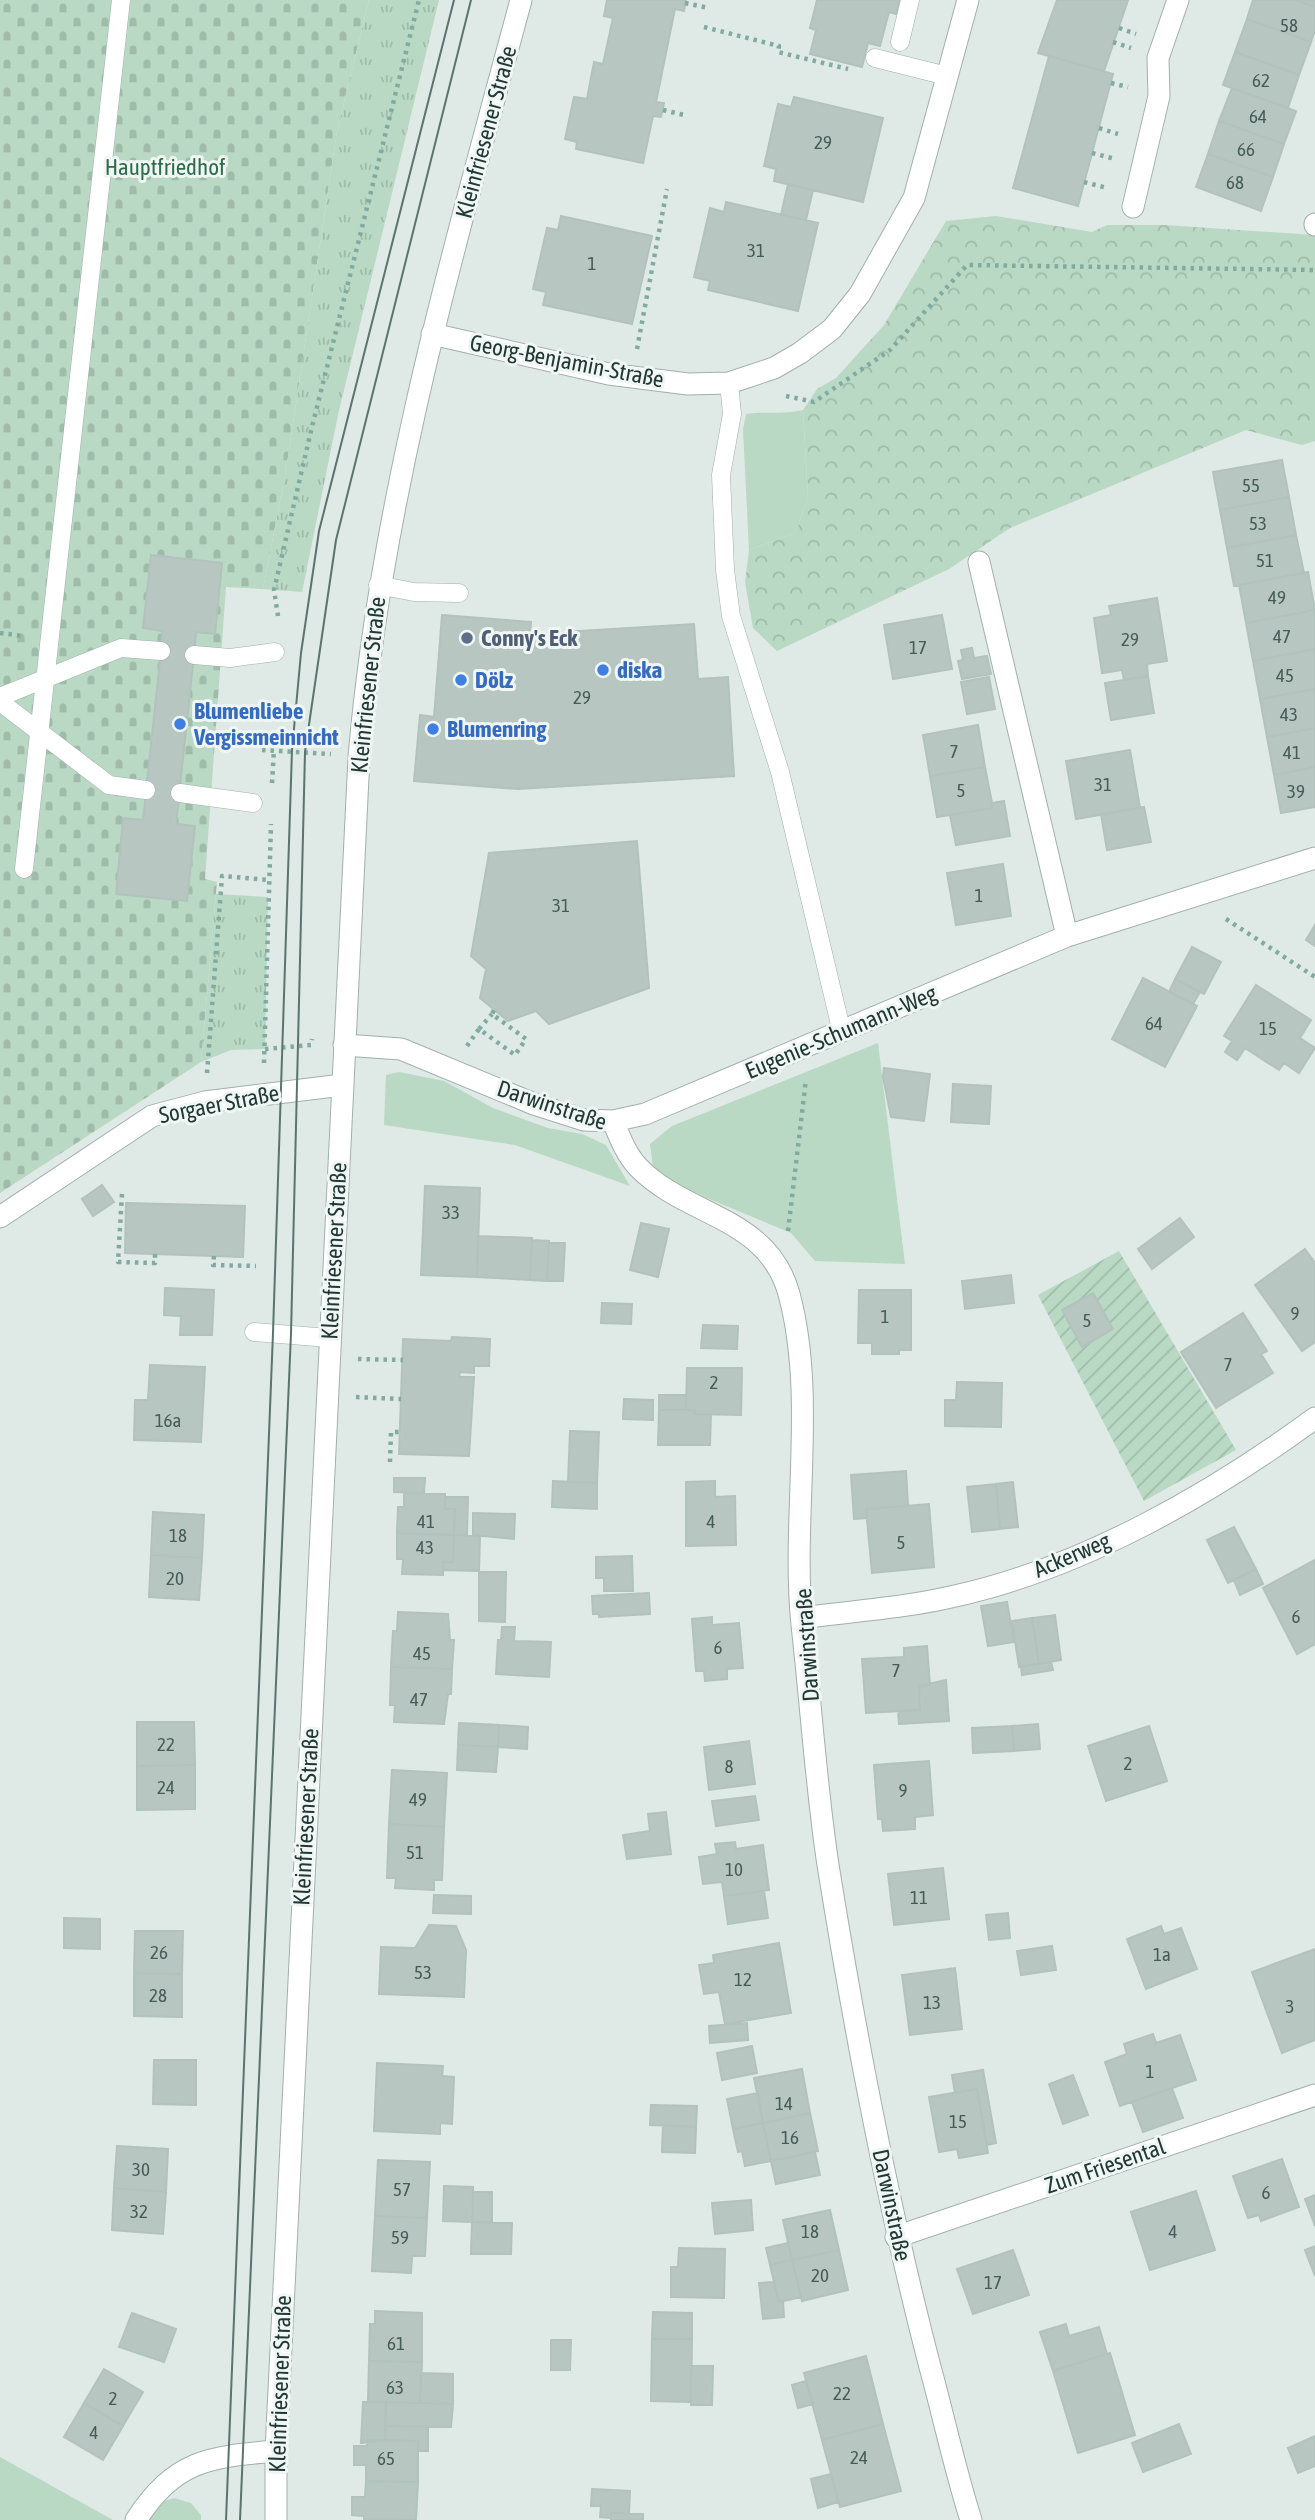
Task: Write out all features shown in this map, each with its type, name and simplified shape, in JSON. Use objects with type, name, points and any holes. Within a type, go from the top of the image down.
[{"type":"street","name":"Kleinfriesener Straße","points":[[276,2520],[276,2451],[326,1396],[359,757],[367,661],[378,585],[432,334],[521,0]]},
{"type":"street","name":"Georg-Benjamin-Straße","points":[[432,334],[632,377],[688,384],[729,383],[774,368],[800,353],[832,329],[860,294],[914,198],[968,0]]},
{"type":"street","points":[[1133,207],[1159,96],[1158,58],[1178,0]]},
{"type":"street","points":[[979,562],[1067,936]]},
{"type":"street","name":"Eugenie-Schumann-Weg","points":[[614,1121],[645,1114],[1067,936],[1315,858]]},
{"type":"street","name":"Darwinstraße","points":[[344,1045],[401,1049],[584,1120],[614,1121],[622,1142],[641,1170],[673,1194],[708,1209],[736,1227],[771,1254],[788,1289],[798,1349],[802,1618],[828,1862],[896,2237],[971,2520]]},
{"type":"street","name":"Sorgaer Straße","points":[[0,1217],[152,1115],[205,1102],[342,1085]]},
{"type":"street","name":"Ackerweg","points":[[802,1618],[952,1597],[1071,1558],[1213,1486],[1260,1459],[1315,1418]]},
{"type":"street","name":"Zum Friesental","points":[[896,2237],[1315,2095]]},
{"type":"street","points":[[136,2520],[148,2502],[187,2466],[213,2457],[276,2451]]},
{"type":"lane","points":[[24,869],[121,0]]},
{"type":"lane","points":[[900,42],[910,0]]},
{"type":"lane","points":[[875,58],[947,76]]},
{"type":"lane","points":[[729,383],[732,414],[721,475],[725,570],[731,615],[779,772],[842,1032]]},
{"type":"lane","points":[[378,585],[414,592],[459,593]]},
{"type":"lane","points":[[146,790],[109,785],[37,734],[0,699],[44,676],[121,648],[161,651]]},
{"type":"lane","points":[[194,655],[230,658],[275,652]]},
{"type":"lane","points":[[180,793],[253,803]]},
{"type":"lane","points":[[254,1332],[329,1347]]},
{"type":"path","points":[[278,616],[274,590],[419,0]]},
{"type":"path","points":[[685,3],[709,8]]},
{"type":"path","points":[[704,27],[779,46],[778,52],[850,70]]},
{"type":"path","points":[[663,110],[684,114]]},
{"type":"path","points":[[632,377],[667,189]]},
{"type":"path","points":[[777,394],[814,402],[890,350],[967,265],[1315,270]]},
{"type":"path","points":[[272,788],[274,749]]},
{"type":"path","points":[[263,1093],[271,814]]},
{"type":"path","points":[[205,1102],[222,876],[269,880]]},
{"type":"path","points":[[1210,892],[1221,915],[1283,959],[1315,977]]},
{"type":"path","points":[[456,1072],[464,1049],[479,1029],[493,1012],[526,1039],[515,1055],[479,1029]]},
{"type":"path","points":[[265,1049],[311,1045],[313,1029]]},
{"type":"path","points":[[771,1254],[788,1231],[810,1045]]},
{"type":"path","points":[[122,1194],[118,1262],[155,1264],[155,1254]]},
{"type":"path","points":[[214,1256],[214,1265],[256,1266]]},
{"type":"path","points":[[329,1347],[403,1360]]},
{"type":"path","points":[[326,1396],[401,1399]]},
{"type":"path","points":[[390,1462],[391,1432],[400,1432]]},
{"type":"green space","name":"Hauptfriedhof","points":[[0,0],[369,0],[337,131],[286,470],[263,589],[226,587],[205,879],[217,882],[201,1062],[0,1193]]},
{"type":"green space","points":[[369,0],[439,0],[338,415],[302,592],[263,589],[286,470],[337,131]]},
{"type":"green space","points":[[996,216],[1092,232],[1107,225],[1165,225],[1315,235],[1315,441],[1302,445],[1246,430],[1010,528],[949,569],[777,651],[753,628],[745,582],[749,550],[795,533],[808,498],[803,410],[817,389],[836,378],[884,325],[946,221]]},
{"type":"green space","points":[[803,410],[808,498],[795,533],[749,550],[743,429],[746,414]]},
{"type":"green space","points":[[216,894],[268,897],[265,1049],[231,1050],[201,1062]]},
{"type":"green space","points":[[878,1043],[905,1264],[815,1261],[791,1233],[678,1186],[653,1167],[650,1144],[672,1126]]},
{"type":"green space","points":[[399,1072],[444,1081],[493,1108],[548,1128],[582,1134],[606,1145],[630,1186],[515,1145],[384,1125],[386,1075]]},
{"type":"green space","points":[[1119,1251],[1236,1450],[1144,1501],[1038,1295]]},
{"type":"green space","points":[[0,2457],[113,2520],[0,2520]]},
{"type":"green space","points":[[174,2498],[191,2503],[201,2515],[201,2520],[149,2520],[162,2502]]},
{"type":"building","points":[[607,0],[686,0],[684,11],[675,9],[656,102],[664,103],[661,117],[653,116],[643,163],[576,149],[577,142],[565,139],[574,97],[587,99],[594,62],[603,64],[613,18],[604,16]]},
{"type":"building","points":[[817,0],[900,0],[896,14],[889,12],[880,46],[868,43],[862,67],[810,54],[816,30],[810,28]]},
{"type":"building","points":[[1057,0],[1128,0],[1104,71],[1038,53]]},
{"type":"building","points":[[1253,0],[1296,0],[1315,7],[1315,30],[1311,42],[1247,19]]},
{"type":"building","points":[[1296,0],[1315,0],[1315,7]]},
{"type":"building","points":[[1247,19],[1311,42],[1299,75],[1235,52]]},
{"type":"building","points":[[1235,52],[1299,75],[1288,108],[1223,85]]},
{"type":"building","points":[[1049,56],[1113,74],[1078,206],[1013,188]]},
{"type":"building","points":[[1232,88],[1296,111],[1284,144],[1219,121]]},
{"type":"building","points":[[794,97],[883,118],[863,202],[774,181],[776,169],[764,166],[778,104],[791,107]]},
{"type":"building","points":[[1219,121],[1284,144],[1273,177],[1208,154]]},
{"type":"building","points":[[1208,154],[1273,177],[1261,211],[1196,187]]},
{"type":"building","points":[[788,184],[813,190],[806,220],[781,215]]},
{"type":"building","points":[[726,202],[818,223],[798,311],[708,290],[710,281],[694,277],[710,208],[724,212]]},
{"type":"building","points":[[561,216],[652,236],[632,324],[543,305],[546,292],[533,289],[547,228],[558,230]]},
{"type":"building","points":[[1282,460],[1289,497],[1220,510],[1213,472]]},
{"type":"building","points":[[1289,497],[1296,535],[1227,548],[1220,510]]},
{"type":"building","points":[[1296,535],[1304,573],[1234,586],[1227,548]]},
{"type":"building","points":[[151,555],[222,563],[215,634],[196,632],[176,824],[195,826],[187,901],[116,894],[123,818],[143,820],[161,651],[162,631],[143,628]]},
{"type":"building","points":[[1308,572],[1315,610],[1246,623],[1239,585]]},
{"type":"building","points":[[1157,598],[1167,661],[1147,664],[1148,676],[1124,680],[1122,670],[1102,673],[1094,618],[1111,615],[1109,606]]},
{"type":"building","points":[[1315,610],[1315,649],[1253,661],[1246,623]]},
{"type":"building","points":[[442,615],[531,622],[530,634],[694,624],[698,679],[728,677],[734,776],[518,789],[414,781],[420,715],[434,717]]},
{"type":"building","points":[[942,615],[952,669],[893,679],[884,625]]},
{"type":"building","points":[[972,648],[974,658],[987,656],[991,674],[962,679],[958,661],[963,660],[961,650]]},
{"type":"building","points":[[1315,649],[1315,689],[1260,699],[1253,661]]},
{"type":"building","points":[[1148,676],[1154,713],[1111,720],[1105,683]]},
{"type":"building","points":[[989,677],[995,709],[967,714],[961,682]]},
{"type":"building","points":[[1315,689],[1315,728],[1267,737],[1260,699]]},
{"type":"building","points":[[978,725],[985,767],[930,776],[923,735]]},
{"type":"building","points":[[1315,728],[1315,767],[1274,775],[1267,737]]},
{"type":"building","points":[[1130,750],[1140,808],[1076,819],[1066,761]]},
{"type":"building","points":[[985,767],[993,808],[937,817],[930,776]]},
{"type":"building","points":[[1315,767],[1315,807],[1281,813],[1274,775]]},
{"type":"building","points":[[1004,801],[1010,836],[956,845],[950,815],[993,808],[992,803]]},
{"type":"building","points":[[1144,807],[1151,842],[1107,850],[1101,814]]},
{"type":"building","points":[[637,841],[649,988],[549,1024],[536,1011],[508,1021],[480,998],[486,969],[471,956],[489,853]]},
{"type":"building","points":[[1003,864],[1011,916],[956,925],[947,873]]},
{"type":"building","points":[[1315,925],[1315,946],[1306,940]]},
{"type":"building","points":[[1192,947],[1221,962],[1204,994],[1175,979]]},
{"type":"building","points":[[1143,978],[1197,1006],[1165,1067],[1112,1039]]},
{"type":"building","points":[[1175,979],[1200,992],[1193,1004],[1169,992]]},
{"type":"building","points":[[1256,985],[1311,1020],[1300,1038],[1315,1048],[1299,1073],[1284,1063],[1279,1070],[1245,1048],[1237,1060],[1225,1052],[1232,1041],[1224,1036]]},
{"type":"building","points":[[884,1068],[930,1074],[924,1121],[891,1117],[883,1077]]},
{"type":"building","points":[[953,1084],[991,1086],[989,1124],[951,1122]]},
{"type":"building","points":[[102,1185],[114,1202],[93,1216],[82,1199]]},
{"type":"building","points":[[425,1186],[480,1188],[477,1277],[421,1275]]},
{"type":"building","points":[[126,1203],[245,1206],[243,1257],[125,1253]]},
{"type":"building","points":[[1180,1218],[1194,1237],[1152,1269],[1138,1249]]},
{"type":"building","points":[[641,1223],[669,1229],[658,1277],[630,1270]]},
{"type":"building","points":[[478,1236],[532,1238],[530,1280],[477,1277]]},
{"type":"building","points":[[532,1240],[549,1241],[547,1281],[530,1280]]},
{"type":"building","points":[[549,1243],[565,1243],[563,1281],[547,1281]]},
{"type":"building","points":[[1305,1249],[1315,1263],[1315,1342],[1302,1351],[1255,1285]]},
{"type":"building","points":[[1011,1275],[1014,1303],[965,1309],[962,1281]]},
{"type":"building","points":[[165,1288],[214,1290],[212,1335],[180,1335],[181,1316],[164,1315]]},
{"type":"building","points":[[859,1290],[911,1290],[911,1350],[899,1350],[899,1354],[872,1354],[872,1343],[858,1343]]},
{"type":"building","points":[[1093,1293],[1113,1329],[1082,1347],[1062,1310]]},
{"type":"building","points":[[602,1303],[632,1304],[631,1324],[601,1323]]},
{"type":"building","points":[[1243,1313],[1267,1351],[1261,1354],[1273,1373],[1216,1408],[1181,1352]]},
{"type":"building","points":[[703,1325],[738,1326],[737,1349],[701,1348]]},
{"type":"building","points":[[452,1337],[490,1339],[489,1366],[474,1366],[474,1373],[460,1372],[459,1377],[474,1377],[469,1456],[399,1454],[403,1339],[451,1341]]},
{"type":"building","points":[[150,1365],[205,1367],[201,1442],[134,1440],[135,1400],[148,1400]]},
{"type":"building","points":[[687,1368],[742,1368],[741,1415],[694,1414],[695,1410],[686,1410]]},
{"type":"building","points":[[957,1382],[1002,1383],[1001,1427],[945,1426],[945,1400],[956,1400]]},
{"type":"building","points":[[659,1395],[686,1395],[686,1410],[659,1410]]},
{"type":"building","points":[[624,1399],[653,1400],[653,1420],[623,1419]]},
{"type":"building","points":[[659,1410],[695,1410],[694,1414],[711,1414],[710,1445],[658,1445]]},
{"type":"building","points":[[570,1431],[599,1432],[597,1483],[568,1482]]},
{"type":"building","points":[[906,1471],[908,1506],[866,1509],[867,1518],[854,1519],[851,1475]]},
{"type":"building","points":[[394,1478],[425,1478],[424,1493],[394,1492]]},
{"type":"building","points":[[553,1481],[597,1483],[597,1509],[552,1507]]},
{"type":"building","points":[[715,1481],[715,1497],[735,1496],[736,1545],[686,1546],[686,1482]]},
{"type":"building","points":[[1013,1482],[1018,1527],[1000,1529],[996,1484]]},
{"type":"building","points":[[996,1484],[1000,1529],[972,1532],[967,1487]]},
{"type":"building","points":[[404,1493],[445,1494],[445,1509],[455,1509],[454,1535],[397,1533],[398,1507],[404,1507]]},
{"type":"building","points":[[445,1497],[468,1497],[467,1535],[454,1535],[455,1509],[445,1509]]},
{"type":"building","points":[[929,1504],[934,1567],[872,1573],[866,1509]]},
{"type":"building","points":[[153,1512],[204,1515],[202,1558],[151,1555]]},
{"type":"building","points":[[473,1513],[515,1514],[514,1539],[473,1535]]},
{"type":"building","points":[[1234,1527],[1256,1569],[1228,1583],[1207,1540]]},
{"type":"building","points":[[397,1533],[454,1535],[453,1562],[443,1562],[443,1575],[402,1574],[403,1559],[397,1559]]},
{"type":"building","points":[[454,1535],[480,1536],[479,1571],[443,1570],[443,1562],[453,1562]]},
{"type":"building","points":[[151,1555],[202,1558],[199,1600],[149,1597]]},
{"type":"building","points":[[632,1556],[633,1591],[604,1591],[604,1578],[596,1578],[596,1557]]},
{"type":"building","points":[[1315,1560],[1315,1644],[1297,1654],[1263,1588]]},
{"type":"building","points":[[1256,1569],[1263,1584],[1240,1595],[1234,1580]]},
{"type":"building","points":[[479,1572],[506,1572],[505,1622],[479,1621]]},
{"type":"building","points":[[649,1593],[650,1614],[599,1617],[599,1614],[593,1614],[592,1596]]},
{"type":"building","points":[[1007,1602],[1014,1642],[988,1646],[981,1606]]},
{"type":"building","points":[[398,1612],[448,1614],[450,1640],[454,1640],[452,1669],[391,1667],[393,1631],[397,1631]]},
{"type":"building","points":[[1055,1615],[1061,1660],[1039,1664],[1032,1618]]},
{"type":"building","points":[[712,1617],[712,1625],[739,1623],[743,1668],[727,1669],[727,1679],[705,1681],[704,1671],[696,1671],[692,1619]]},
{"type":"building","points":[[1032,1618],[1039,1664],[1019,1667],[1012,1621]]},
{"type":"building","points":[[502,1627],[515,1627],[514,1641],[551,1642],[549,1677],[496,1674],[498,1640],[501,1640]]},
{"type":"building","points":[[927,1646],[930,1685],[919,1686],[920,1710],[866,1713],[862,1659],[904,1657],[904,1648]]},
{"type":"building","points":[[1051,1662],[1053,1670],[1022,1675],[1021,1666]]},
{"type":"building","points":[[391,1667],[452,1669],[451,1694],[448,1694],[444,1724],[394,1722],[395,1705],[390,1705]]},
{"type":"building","points":[[946,1680],[949,1721],[899,1724],[898,1711],[920,1710],[919,1686]]},
{"type":"building","points":[[137,1722],[194,1722],[195,1765],[137,1766]]},
{"type":"building","points":[[459,1723],[499,1725],[498,1747],[458,1745]]},
{"type":"building","points":[[1038,1724],[1040,1749],[1014,1751],[1012,1726]]},
{"type":"building","points":[[499,1725],[528,1727],[527,1749],[498,1747]]},
{"type":"building","points":[[1012,1726],[1014,1751],[973,1753],[972,1728]]},
{"type":"building","points":[[1149,1726],[1167,1781],[1106,1801],[1088,1746]]},
{"type":"building","points":[[749,1741],[755,1784],[709,1790],[704,1747]]},
{"type":"building","points":[[458,1745],[498,1747],[496,1772],[457,1770]]},
{"type":"building","points":[[929,1761],[933,1815],[915,1817],[915,1829],[883,1831],[882,1819],[878,1819],[874,1765]]},
{"type":"building","points":[[195,1765],[195,1809],[137,1810],[137,1766]]},
{"type":"building","points":[[392,1770],[447,1773],[444,1827],[389,1824]]},
{"type":"building","points":[[755,1796],[759,1820],[716,1826],[712,1801]]},
{"type":"building","points":[[666,1812],[671,1854],[627,1859],[623,1835],[650,1831],[648,1814]]},
{"type":"building","points":[[389,1824],[444,1827],[442,1880],[434,1880],[434,1890],[395,1888],[396,1878],[387,1878]]},
{"type":"building","points":[[735,1842],[736,1849],[763,1845],[769,1890],[724,1896],[722,1882],[703,1884],[699,1857],[717,1854],[715,1844]]},
{"type":"building","points":[[943,1868],[949,1919],[894,1925],[888,1874]]},
{"type":"building","points":[[764,1891],[768,1918],[728,1924],[724,1896]]},
{"type":"building","points":[[434,1895],[471,1896],[471,1914],[433,1913]]},
{"type":"building","points":[[1008,1913],[1010,1938],[989,1940],[986,1915]]},
{"type":"building","points":[[64,1918],[100,1919],[100,1949],[64,1948]]},
{"type":"building","points":[[429,1925],[456,1926],[466,1950],[464,1997],[379,1994],[381,1947],[415,1948]]},
{"type":"building","points":[[1161,1926],[1164,1934],[1181,1928],[1197,1969],[1146,1989],[1127,1939]]},
{"type":"building","points":[[135,1931],[183,1931],[182,1974],[134,1973]]},
{"type":"building","points":[[779,1943],[791,2013],[725,2024],[719,1992],[704,1994],[699,1965],[714,1963],[713,1955]]},
{"type":"building","points":[[1052,1946],[1056,1970],[1021,1975],[1017,1951]]},
{"type":"building","points":[[1315,1949],[1315,2040],[1282,2053],[1252,1972]]},
{"type":"building","points":[[955,1968],[962,2029],[910,2035],[902,1975]]},
{"type":"building","points":[[134,1973],[182,1974],[182,2017],[134,2016]]},
{"type":"building","points":[[747,2023],[748,2040],[710,2043],[709,2026]]},
{"type":"building","points":[[1153,2034],[1156,2043],[1180,2035],[1196,2080],[1120,2106],[1105,2062],[1127,2054],[1124,2044]]},
{"type":"building","points":[[752,2046],[757,2073],[722,2080],[717,2053]]},
{"type":"building","points":[[154,2060],[196,2060],[196,2105],[153,2104]]},
{"type":"building","points":[[377,2063],[443,2066],[442,2076],[454,2077],[452,2124],[440,2123],[440,2134],[374,2131]]},
{"type":"building","points":[[802,2069],[810,2113],[763,2123],[754,2078]]},
{"type":"building","points":[[983,2070],[996,2143],[987,2145],[977,2089],[955,2093],[952,2075]]},
{"type":"building","points":[[1073,2075],[1088,2115],[1063,2124],[1049,2084]]},
{"type":"building","points":[[1172,2088],[1183,2118],[1143,2132],[1132,2102]]},
{"type":"building","points":[[977,2089],[988,2153],[959,2158],[957,2149],[939,2152],[929,2097]]},
{"type":"building","points":[[758,2093],[763,2123],[733,2129],[727,2099]]},
{"type":"building","points":[[651,2105],[697,2106],[696,2127],[650,2125]]},
{"type":"building","points":[[810,2113],[818,2151],[771,2161],[763,2123]]},
{"type":"building","points":[[763,2123],[771,2161],[745,2166],[742,2151],[738,2152],[733,2129]]},
{"type":"building","points":[[663,2125],[696,2127],[695,2153],[662,2152]]},
{"type":"building","points":[[117,2146],[168,2149],[166,2192],[114,2188]]},
{"type":"building","points":[[815,2152],[820,2175],[776,2184],[771,2161]]},
{"type":"building","points":[[1282,2159],[1299,2207],[1261,2221],[1259,2215],[1248,2218],[1233,2176]]},
{"type":"building","points":[[378,2160],[430,2162],[427,2218],[375,2216]]},
{"type":"building","points":[[444,2186],[473,2187],[472,2222],[443,2221]]},
{"type":"building","points":[[114,2188],[166,2192],[163,2234],[112,2230]]},
{"type":"building","points":[[1196,2191],[1215,2250],[1150,2270],[1131,2212]]},
{"type":"building","points":[[473,2192],[492,2192],[492,2222],[472,2222]]},
{"type":"building","points":[[1315,2195],[1315,2226],[1305,2199]]},
{"type":"building","points":[[751,2200],[753,2230],[715,2234],[712,2203]]},
{"type":"building","points":[[830,2210],[839,2250],[792,2260],[783,2220]]},
{"type":"building","points":[[375,2216],[427,2218],[425,2256],[412,2256],[411,2273],[372,2271]]},
{"type":"building","points":[[472,2222],[512,2223],[511,2254],[471,2254]]},
{"type":"building","points":[[788,2243],[792,2260],[770,2265],[766,2248]]},
{"type":"building","points":[[1315,2246],[1315,2276],[1305,2250]]},
{"type":"building","points":[[679,2248],[725,2249],[724,2298],[671,2297],[671,2267],[678,2267]]},
{"type":"building","points":[[839,2250],[848,2290],[802,2301],[792,2260]]},
{"type":"building","points":[[1013,2250],[1029,2295],[973,2314],[957,2269]]},
{"type":"building","points":[[792,2260],[801,2297],[779,2302],[770,2265]]},
{"type":"building","points":[[774,2282],[779,2302],[783,2301],[784,2317],[763,2319],[759,2283]]},
{"type":"building","points":[[375,2311],[422,2313],[422,2362],[369,2361],[370,2324],[375,2324]]},
{"type":"building","points":[[653,2312],[692,2313],[692,2339],[652,2339]]},
{"type":"building","points":[[132,2313],[176,2329],[164,2362],[119,2347]]},
{"type":"building","points":[[1066,2324],[1069,2336],[1099,2327],[1107,2354],[1053,2371],[1040,2332]]},
{"type":"building","points":[[652,2339],[692,2339],[691,2402],[651,2401]]},
{"type":"building","points":[[551,2340],[571,2340],[570,2370],[551,2370]]},
{"type":"building","points":[[1110,2353],[1135,2435],[1078,2453],[1053,2371]]},
{"type":"building","points":[[866,2356],[883,2424],[822,2440],[804,2373]]},
{"type":"building","points":[[369,2361],[422,2362],[420,2403],[368,2402]]},
{"type":"building","points":[[691,2366],[713,2366],[712,2405],[691,2405]]},
{"type":"building","points":[[104,2369],[143,2392],[123,2426],[84,2403]]},
{"type":"building","points":[[421,2373],[453,2374],[453,2404],[420,2403]]},
{"type":"building","points":[[806,2381],[813,2404],[798,2408],[792,2385]]},
{"type":"building","points":[[363,2402],[386,2402],[385,2440],[361,2443]]},
{"type":"building","points":[[386,2402],[453,2404],[451,2427],[385,2426]]},
{"type":"building","points":[[84,2403],[123,2426],[103,2460],[64,2437]]},
{"type":"building","points":[[883,2424],[901,2491],[840,2507],[822,2440]]},
{"type":"building","points":[[1179,2424],[1191,2454],[1143,2472],[1132,2443]]},
{"type":"building","points":[[385,2426],[428,2427],[428,2451],[418,2451],[418,2441],[385,2440]]},
{"type":"building","points":[[1315,2436],[1315,2466],[1298,2473],[1288,2448]]},
{"type":"building","points":[[367,2440],[418,2441],[418,2482],[366,2481],[366,2465],[354,2465],[354,2446],[367,2446]]},
{"type":"building","points":[[831,2474],[838,2502],[818,2508],[811,2479]]},
{"type":"building","points":[[366,2481],[418,2482],[416,2520],[364,2519],[364,2516],[352,2515],[352,2497],[365,2497]]},
{"type":"building","points":[[592,2489],[630,2491],[629,2513],[611,2513],[611,2518],[600,2517],[601,2506],[591,2506]]},
{"type":"building","points":[[611,2513],[643,2514],[643,2520],[611,2520]]},
{"type":"tram line","points":[[226,2520],[273,1333],[292,750],[301,653],[319,531],[454,0]]},
{"type":"tram line","points":[[240,2520],[291,1334],[305,752],[336,540],[471,0]]},
{"type":"place","name":"Conny's Eck","points":[[467,638]]},
{"type":"place","name":"diska","points":[[603,670]]},
{"type":"place","name":"Dölz","points":[[461,680]]},
{"type":"place","name":"Blumenliebe Vergissmeinnicht","points":[[180,724]]},
{"type":"place","name":"Blumenring","points":[[433,729]]}]
